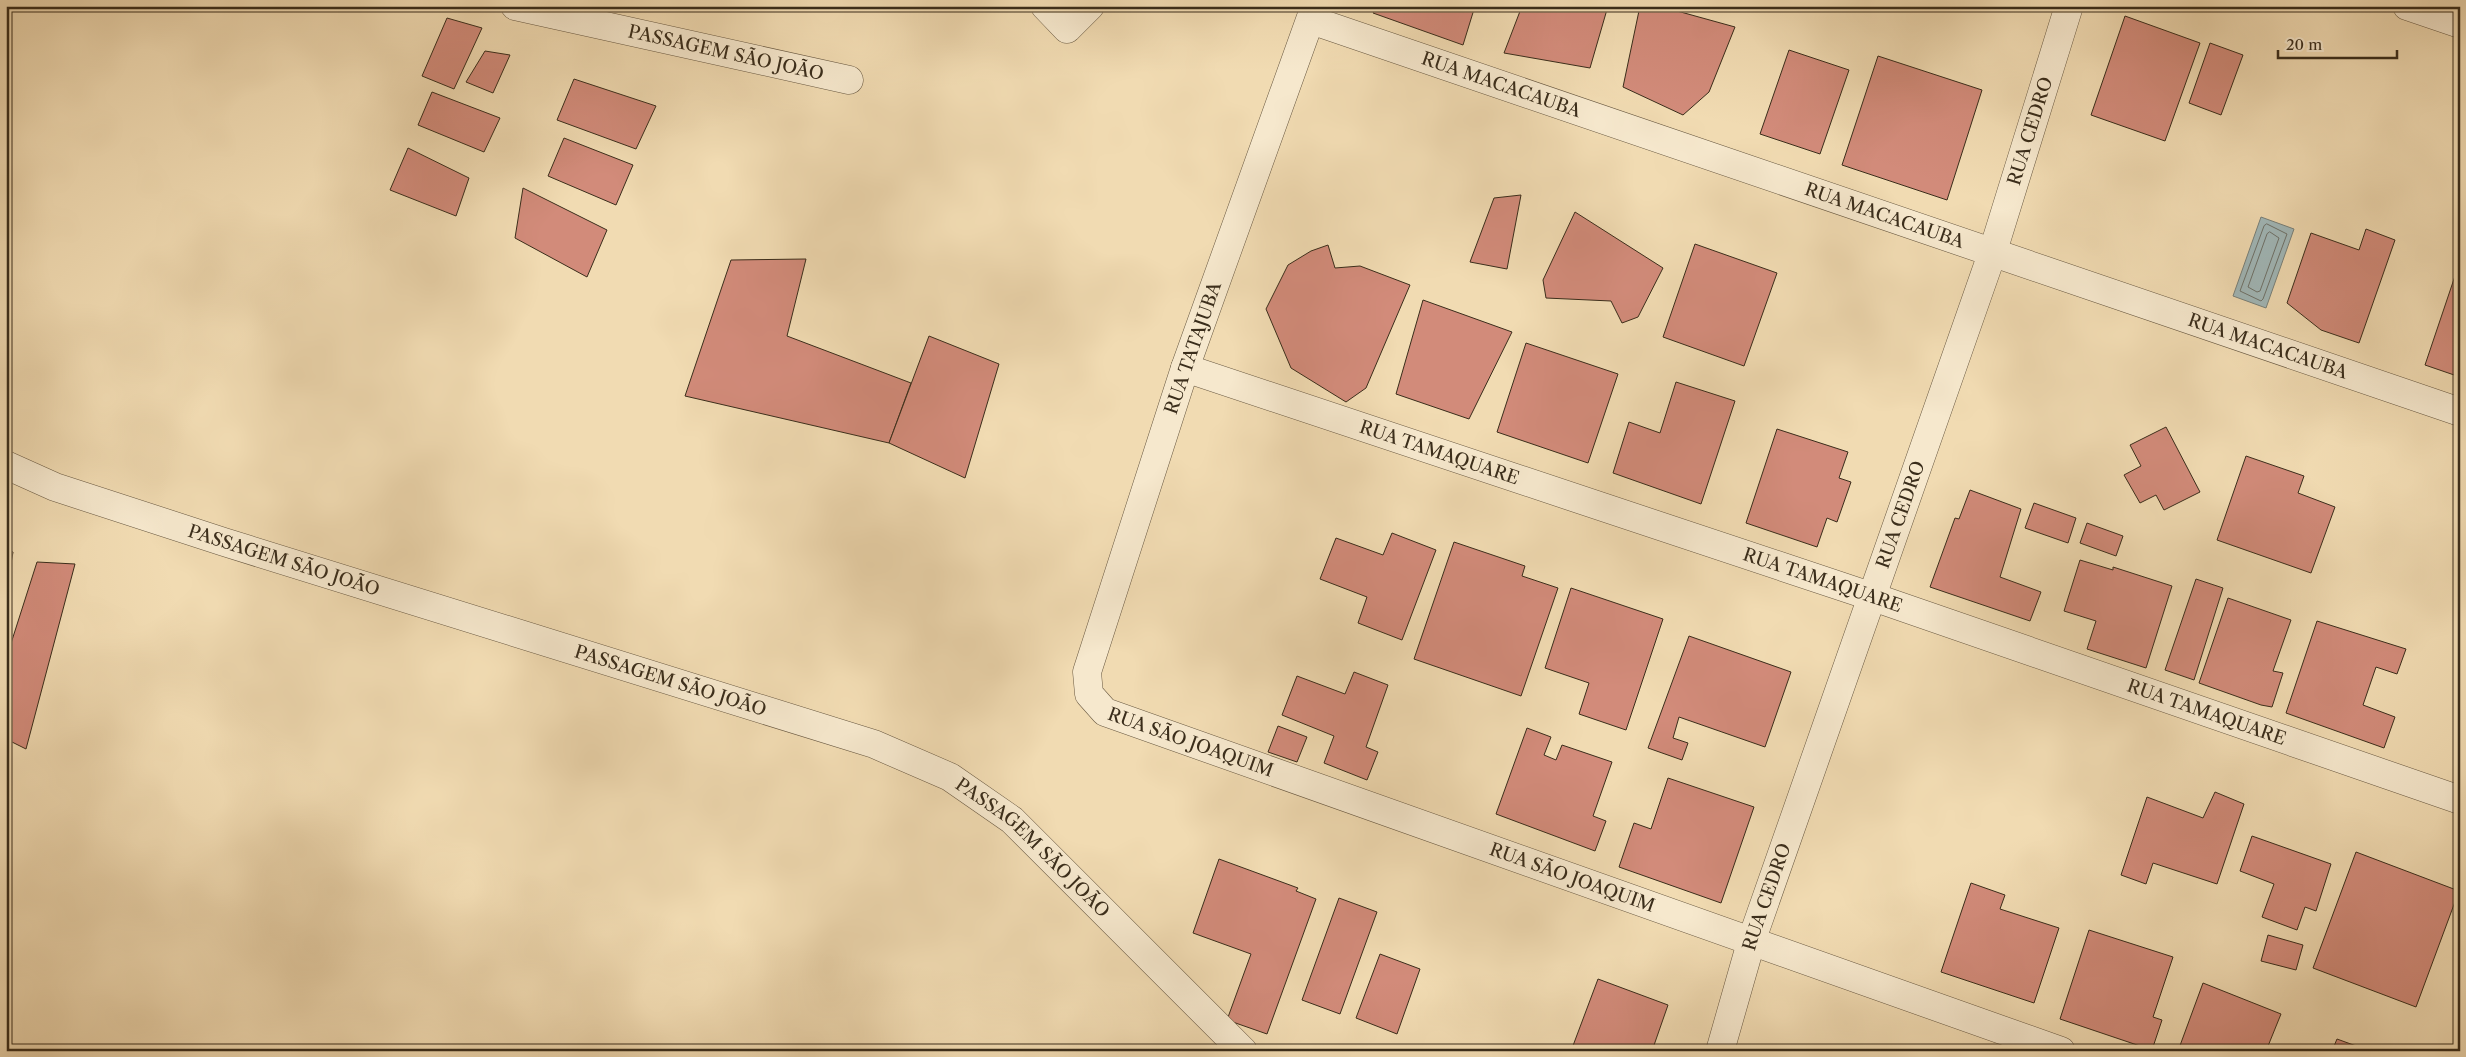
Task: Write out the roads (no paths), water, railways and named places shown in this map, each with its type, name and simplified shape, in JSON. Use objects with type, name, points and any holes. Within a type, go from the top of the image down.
[{"type":"street","name":"PASSAGEM SÃO JOÃO","points":[[515,6],[849,80]]},
{"type":"street","points":[[1045,6],[1067,29],[1090,6]]},
{"type":"street","name":"RUA CEDRO","points":[[1720,1051],[1752,939],[1993,251],[2069,6]]},
{"type":"street","points":[[2407,6],[2460,24]]},
{"type":"street","name":"RUA MACACAUBA","points":[[1313,13],[2460,412]]},
{"type":"street","name":"RUA TATAJUBA","points":[[1089,694],[1087,672],[1185,368],[1313,13]]},
{"type":"street","name":"RUA TAMAQUARE","points":[[1185,368],[1873,597],[2460,800]]},
{"type":"street","name":"PASSAGEM SÃO JOÃO","points":[[6,465],[55,487],[224,542],[874,744],[950,777],[1012,820],[1242,1051]]},
{"type":"street","name":"RUA SÃO JOAQUIM","points":[[1089,694],[1106,712],[1752,939],[2061,1051]]},
{"type":"water","points":[[2261,217],[2294,229],[2266,308],[2233,296]]}]
